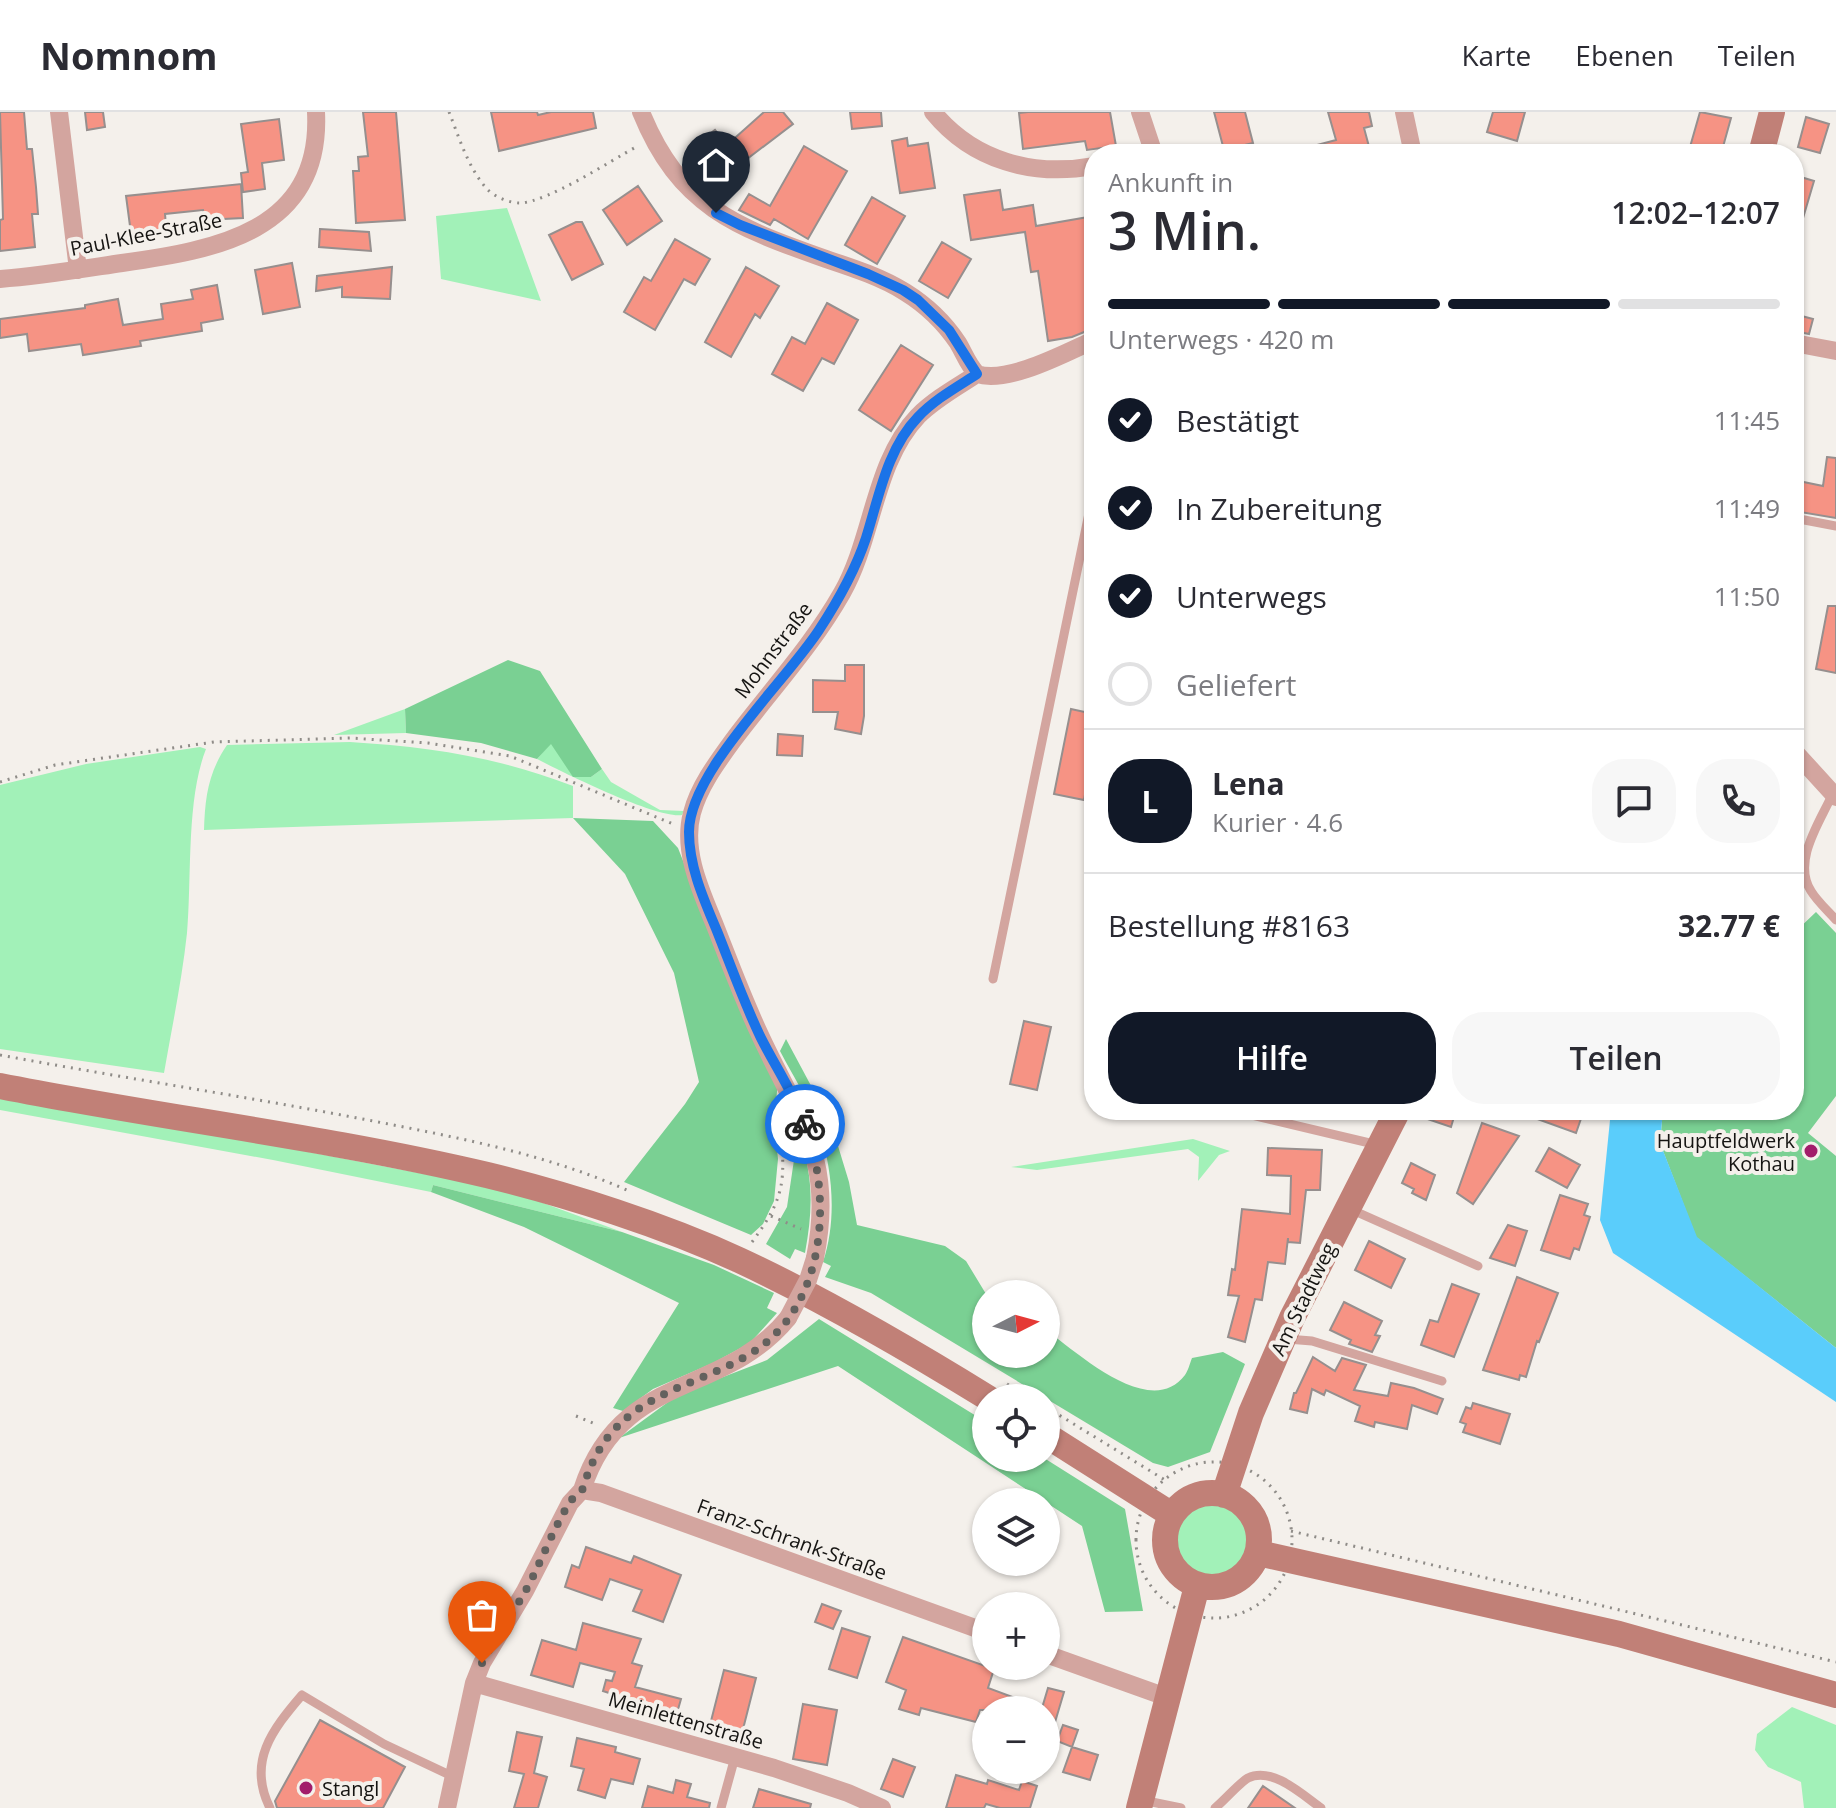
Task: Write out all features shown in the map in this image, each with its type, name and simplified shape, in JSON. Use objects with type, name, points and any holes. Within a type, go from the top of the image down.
[{"type":"main road","points":[[1764,144],[1772,112]]},
{"type":"main road","points":[[0,1086],[269,1131],[489,1176],[561,1196],[642,1222],[737,1259],[880,1333],[972,1388]]},
{"type":"main road","name":"Am Stadtweg","points":[[1224,1495],[1251,1413],[1283,1338],[1393,1120]]},
{"type":"main road","points":[[1060,1444],[1172,1515]]},
{"type":"main road","points":[[1209,1493],[1224,1495],[1239,1502],[1251,1514],[1258,1531],[1258,1553],[1250,1569],[1236,1581],[1216,1588],[1197,1586],[1179,1575],[1168,1558],[1165,1531],[1172,1515],[1183,1503],[1209,1493]]},
{"type":"main road","points":[[1258,1553],[1619,1634],[1836,1695]]},
{"type":"main road","points":[[1140,1804],[1197,1586]]},
{"type":"street","points":[[59,112],[78,270]]},
{"type":"street","name":"Paul-Klee-Straße","points":[[0,279],[201,250],[250,233],[288,203],[304,177],[313,148],[316,112]]},
{"type":"street","points":[[641,112],[670,168],[694,195],[716,213],[886,281],[918,300],[949,330],[977,374]]},
{"type":"street","points":[[933,112],[967,144],[1001,160],[1036,169],[1084,167]]},
{"type":"street","points":[[1140,112],[1151,144]]},
{"type":"street","points":[[1404,112],[1411,144]]},
{"type":"street","name":"Mohnstraße","points":[[447,1808],[474,1683],[491,1645],[525,1591],[570,1503],[582,1490],[598,1452],[613,1431],[645,1404],[750,1354],[771,1339],[788,1318],[808,1280],[815,1258],[821,1214],[819,1176],[813,1147],[760,1035],[702,895],[691,853],[689,830],[700,792],[765,697],[817,633],[843,591],[865,539],[879,490],[905,433],[917,417],[977,374],[994,377],[1023,369],[1084,344]]},
{"type":"street","points":[[1804,345],[1836,351]]},
{"type":"street","points":[[1804,762],[1834,796]]},
{"type":"street","name":"Franz-Schrank-Straße","points":[[582,1490],[601,1493],[972,1627]]},
{"type":"street","points":[[1060,1659],[1169,1698]]},
{"type":"street","name":"Meinlettenstraße","points":[[474,1683],[813,1780],[882,1808]]},
{"type":"lane","points":[[1804,520],[1836,526]]},
{"type":"lane","points":[[993,979],[1084,538]]},
{"type":"lane","points":[[1834,796],[1805,856],[1804,870],[1809,889],[1836,920]]},
{"type":"lane","points":[[1273,1120],[1381,1146]]},
{"type":"lane","points":[[1347,1208],[1478,1266]]},
{"type":"lane","points":[[1283,1338],[1312,1341],[1442,1381]]},
{"type":"lane","points":[[270,1808],[260,1781],[262,1758],[276,1725],[302,1695],[384,1744],[454,1777]]},
{"type":"lane","points":[[721,1808],[735,1757]]},
{"type":"lane","points":[[1215,1808],[1247,1778],[1265,1775],[1293,1788],[1321,1808]]},
{"type":"lane","points":[[1140,1804],[1181,1808]]},
{"type":"path","points":[[449,112],[475,172],[488,190],[519,203],[540,198],[653,138]]},
{"type":"path","points":[[0,782],[55,765],[214,742],[350,738],[412,742],[510,756],[689,830]]},
{"type":"path","points":[[752,1242],[771,1216],[780,1196],[783,1173],[779,1102],[788,1090]]},
{"type":"path","points":[[771,1216],[819,1238]]},
{"type":"path","points":[[576,1416],[613,1431]]},
{"type":"path","points":[[1060,1416],[1165,1480],[1148,1498],[1139,1518],[1136,1538],[1138,1559],[1146,1579],[1159,1596],[1190,1615],[1213,1618],[1234,1616],[1254,1607],[1270,1594],[1283,1577],[1290,1559],[1291,1531],[1836,1662]]},
{"type":"green space","points":[[507,208],[541,301],[441,279],[436,216]]},
{"type":"green space","points":[[508,660],[540,671],[602,769],[591,777],[573,777],[551,744],[537,759],[481,743],[406,733],[405,709]]},
{"type":"green space","points":[[405,709],[406,733],[334,735]]},
{"type":"green space","points":[[350,742],[463,755],[545,776],[573,786],[573,818],[204,830],[209,786],[227,745]]},
{"type":"green space","points":[[551,743],[591,777],[602,769],[611,782],[660,810],[684,811],[682,815],[653,810],[632,803],[537,759]]},
{"type":"green space","points":[[200,747],[206,749],[195,791],[187,933],[164,1073],[0,1049],[0,785],[86,764]]},
{"type":"green space","points":[[573,818],[653,821],[678,848],[741,1008],[778,1082],[774,1121],[778,1159],[774,1201],[763,1224],[751,1235],[624,1182],[699,1082],[674,973],[625,874]]},
{"type":"green space","points":[[1816,912],[1836,933],[1836,1096],[1808,1133],[1836,1156],[1836,1348],[1696,1237],[1660,1143],[1662,1120],[1804,1120],[1804,923]]},
{"type":"green space","points":[[786,1039],[831,1123],[849,1182],[857,1225],[945,1246],[966,1261],[978,1280],[972,1280],[972,1354],[871,1293],[825,1277],[831,1266],[823,1262],[832,1212],[828,1161],[815,1118],[780,1051]]},
{"type":"green space","points":[[0,1098],[252,1141],[508,1190],[622,1232],[433,1185],[431,1192],[0,1110]]},
{"type":"green space","points":[[798,1133],[807,1163],[811,1207],[805,1253],[795,1249],[790,1259],[766,1244],[787,1207]]},
{"type":"green space","points":[[1193,1139],[1230,1151],[1219,1155],[1198,1181],[1199,1157],[1188,1149],[1037,1170],[1011,1167]]},
{"type":"green space","points":[[433,1185],[622,1232],[714,1265],[774,1293],[767,1308],[777,1313],[750,1343],[653,1389],[623,1411],[613,1408],[679,1303],[524,1227],[431,1192]]},
{"type":"green space","points":[[819,1319],[972,1413],[972,1454],[838,1366],[619,1438],[679,1394],[767,1360]]},
{"type":"green space","points":[[1060,1340],[1116,1379],[1135,1387],[1154,1390],[1171,1387],[1185,1375],[1192,1358],[1223,1352],[1245,1364],[1210,1452],[1168,1467],[1153,1463],[1060,1407],[1060,1384],[1022,1384],[995,1368],[1060,1368]]},
{"type":"green space","points":[[1060,1468],[1125,1509],[1143,1611],[1105,1612],[1082,1526],[1060,1512],[1060,1488],[1024,1488],[1000,1472],[1060,1472]]},
{"type":"green space","points":[[1210,1502],[1224,1505],[1237,1513],[1245,1526],[1248,1540],[1245,1554],[1237,1567],[1224,1575],[1210,1578],[1196,1575],[1183,1567],[1175,1554],[1172,1540],[1175,1526],[1183,1513],[1196,1505]]},
{"type":"green space","points":[[1792,1707],[1836,1725],[1836,1808],[1804,1808],[1801,1782],[1768,1767],[1755,1750],[1757,1734]]},
{"type":"water","points":[[1610,1120],[1662,1120],[1660,1143],[1697,1237],[1836,1348],[1836,1402],[1613,1253],[1600,1220]]},
{"type":"building","points":[[0,112],[24,112],[27,149],[32,149],[36,187],[38,214],[32,214],[35,247],[0,251],[0,220],[3,219]]},
{"type":"building","points":[[85,112],[103,112],[105,127],[87,130]]},
{"type":"building","points":[[363,112],[396,112],[405,220],[356,223],[353,171],[359,171],[358,157],[368,156]]},
{"type":"building","points":[[491,112],[537,112],[538,115],[593,112],[596,128],[499,151]]},
{"type":"building","points":[[764,112],[783,112],[793,124],[713,185],[687,151],[715,130],[727,145]]},
{"type":"building","points":[[850,112],[881,112],[882,126],[852,129]]},
{"type":"building","points":[[1110,112],[1116,144],[1086,144],[1085,141],[1023,149],[1019,113]]},
{"type":"building","points":[[1214,112],[1245,112],[1253,143],[1222,144]]},
{"type":"building","points":[[1328,112],[1369,112],[1372,126],[1364,128],[1368,144],[1321,144],[1336,140]]},
{"type":"building","points":[[1493,112],[1525,112],[1517,141],[1487,132]]},
{"type":"building","points":[[1700,112],[1731,118],[1724,144],[1691,144]]},
{"type":"building","points":[[1806,117],[1829,124],[1820,153],[1799,144]]},
{"type":"building","points":[[279,119],[284,160],[262,163],[265,189],[243,192],[241,173],[248,172],[241,124]]},
{"type":"building","points":[[907,138],[908,146],[928,143],[935,188],[900,193],[892,141]]},
{"type":"building","points":[[804,146],[847,171],[808,239],[774,219],[770,225],[739,210],[749,194],[770,206]]},
{"type":"building","points":[[1804,178],[1814,181],[1804,215]]},
{"type":"building","points":[[241,184],[243,218],[204,220],[203,210],[165,214],[167,236],[132,241],[126,196]]},
{"type":"building","points":[[638,186],[662,221],[627,245],[603,210]]},
{"type":"building","points":[[1000,190],[1003,210],[1033,205],[1036,226],[1084,218],[1084,332],[1048,341],[1038,271],[1031,272],[1025,232],[971,240],[964,195]]},
{"type":"building","points":[[872,197],[905,216],[877,264],[845,245]]},
{"type":"building","points":[[582,222],[603,264],[572,280],[549,235]]},
{"type":"building","points":[[320,229],[369,232],[371,251],[319,247]]},
{"type":"building","points":[[675,239],[710,259],[695,285],[684,279],[655,330],[624,312],[644,277],[651,281]]},
{"type":"building","points":[[942,242],[971,259],[948,298],[919,281]]},
{"type":"building","points":[[292,263],[300,307],[263,314],[255,270]]},
{"type":"building","points":[[392,267],[390,299],[342,297],[342,287],[316,291],[317,276]]},
{"type":"building","points":[[746,267],[779,286],[760,318],[755,314],[731,357],[705,342]]},
{"type":"building","points":[[217,285],[223,319],[201,323],[202,331],[140,341],[141,346],[83,355],[81,344],[29,351],[27,334],[0,338],[0,319],[85,308],[85,305],[118,299],[123,325],[163,319],[161,304],[193,299],[191,290]]},
{"type":"building","points":[[827,303],[858,320],[834,364],[822,358],[803,391],[772,374],[792,337],[805,344]]},
{"type":"building","points":[[1804,317],[1813,319],[1809,334],[1804,333]]},
{"type":"building","points":[[901,345],[933,365],[891,431],[859,410]]},
{"type":"building","points":[[1827,457],[1836,458],[1836,518],[1804,513],[1804,482],[1823,486]]},
{"type":"building","points":[[1828,606],[1836,606],[1836,673],[1816,669]]},
{"type":"building","points":[[845,665],[864,665],[861,734],[835,729],[838,712],[813,712],[813,680],[845,681]]},
{"type":"building","points":[[1071,709],[1084,712],[1084,800],[1054,794]]},
{"type":"building","points":[[778,734],[803,736],[802,756],[777,755]]},
{"type":"building","points":[[1024,1021],[1051,1027],[1037,1090],[1010,1084]]},
{"type":"building","points":[[1431,1120],[1453,1120],[1451,1127]]},
{"type":"building","points":[[1540,1120],[1581,1120],[1576,1133]]},
{"type":"building","points":[[1482,1123],[1519,1136],[1473,1204],[1457,1193]]},
{"type":"building","points":[[1268,1148],[1322,1150],[1320,1190],[1306,1190],[1300,1243],[1288,1242],[1288,1238],[1285,1264],[1268,1262],[1262,1300],[1255,1299],[1245,1342],[1228,1337],[1239,1296],[1228,1295],[1232,1269],[1235,1270],[1242,1209],[1290,1214],[1291,1176],[1267,1175]]},
{"type":"building","points":[[1549,1148],[1580,1165],[1567,1188],[1536,1171]]},
{"type":"building","points":[[1411,1163],[1435,1175],[1426,1200],[1402,1183]]},
{"type":"building","points":[[1560,1195],[1588,1204],[1584,1215],[1590,1217],[1579,1250],[1574,1248],[1570,1259],[1541,1250]]},
{"type":"building","points":[[1508,1225],[1527,1231],[1515,1266],[1490,1258]]},
{"type":"building","points":[[1369,1241],[1405,1259],[1391,1288],[1355,1270]]},
{"type":"building","points":[[1517,1277],[1558,1293],[1537,1341],[1526,1377],[1520,1375],[1519,1380],[1483,1370]]},
{"type":"building","points":[[1452,1284],[1479,1294],[1454,1357],[1421,1345],[1430,1320],[1438,1322]]},
{"type":"building","points":[[1344,1302],[1382,1321],[1375,1335],[1380,1336],[1372,1352],[1349,1344],[1351,1340],[1330,1330]]},
{"type":"building","points":[[1313,1357],[1335,1371],[1342,1358],[1366,1365],[1354,1390],[1388,1396],[1391,1383],[1443,1399],[1437,1414],[1412,1405],[1407,1429],[1375,1422],[1374,1427],[1355,1421],[1360,1406],[1326,1390],[1324,1395],[1312,1389],[1307,1413],[1290,1409],[1294,1393]]},
{"type":"building","points":[[1473,1403],[1510,1414],[1500,1444],[1463,1432],[1466,1424],[1460,1422],[1466,1407],[1471,1409]]},
{"type":"building","points":[[586,1547],[631,1563],[634,1556],[681,1575],[663,1622],[633,1611],[642,1590],[610,1579],[602,1600],[565,1587],[572,1565],[579,1568]]},
{"type":"building","points":[[822,1604],[841,1611],[833,1629],[815,1622]]},
{"type":"building","points":[[583,1623],[641,1639],[632,1663],[642,1666],[635,1687],[681,1699],[675,1720],[638,1710],[640,1703],[603,1691],[606,1680],[612,1681],[615,1672],[580,1663],[573,1687],[531,1675],[542,1640],[576,1650]]},
{"type":"building","points":[[842,1628],[870,1637],[857,1678],[829,1669]]},
{"type":"building","points":[[903,1637],[972,1661],[972,1680],[991,1680],[988,1688],[1010,1696],[972,1696],[972,1721],[921,1708],[919,1715],[899,1709],[906,1690],[886,1682]]},
{"type":"building","points":[[724,1670],[756,1678],[742,1733],[710,1725]]},
{"type":"building","points":[[1048,1688],[1064,1692],[1060,1705],[1060,1696],[1046,1696]]},
{"type":"building","points":[[803,1704],[837,1710],[827,1765],[793,1759]]},
{"type":"building","points":[[320,1720],[405,1767],[383,1808],[277,1808],[275,1801]]},
{"type":"building","points":[[1063,1725],[1078,1730],[1072,1747],[1060,1742]]},
{"type":"building","points":[[517,1732],[542,1737],[534,1773],[547,1777],[538,1808],[514,1808],[524,1774],[509,1771]]},
{"type":"building","points":[[577,1738],[616,1747],[615,1752],[640,1759],[633,1784],[611,1779],[605,1798],[578,1790],[584,1769],[571,1766]]},
{"type":"building","points":[[1072,1747],[1098,1755],[1090,1780],[1063,1772]]},
{"type":"building","points":[[893,1759],[915,1767],[903,1797],[881,1789]]},
{"type":"building","points":[[956,1775],[972,1780],[972,1784],[1000,1784],[1019,1790],[1021,1784],[1037,1786],[1030,1808],[1000,1808],[986,1804],[984,1808],[946,1808]]},
{"type":"building","points":[[676,1780],[691,1784],[687,1797],[710,1803],[709,1808],[642,1808],[648,1786],[673,1793]]},
{"type":"building","points":[[1263,1786],[1295,1808],[1248,1808]]},
{"type":"building","points":[[759,1789],[811,1804],[810,1808],[753,1808]]},
{"type":"way so far","points":[[482,1663],[525,1591],[570,1503],[582,1490],[598,1452],[613,1431],[645,1404],[750,1354],[771,1339],[788,1318],[808,1280],[819,1238],[819,1176],[805,1124]]},
{"type":"place","name":"Hauptfeldwerk Kothau","points":[[1811,1151]]},
{"type":"place","name":"Stangl","points":[[306,1788]]},
{"type":"route","points":[[716,213],[903,290],[949,330],[977,374],[917,417],[905,433],[879,490],[865,539],[843,591],[817,633],[721,758],[700,792],[693,811],[689,830],[691,853],[702,895],[760,1035],[805,1124]]}]
